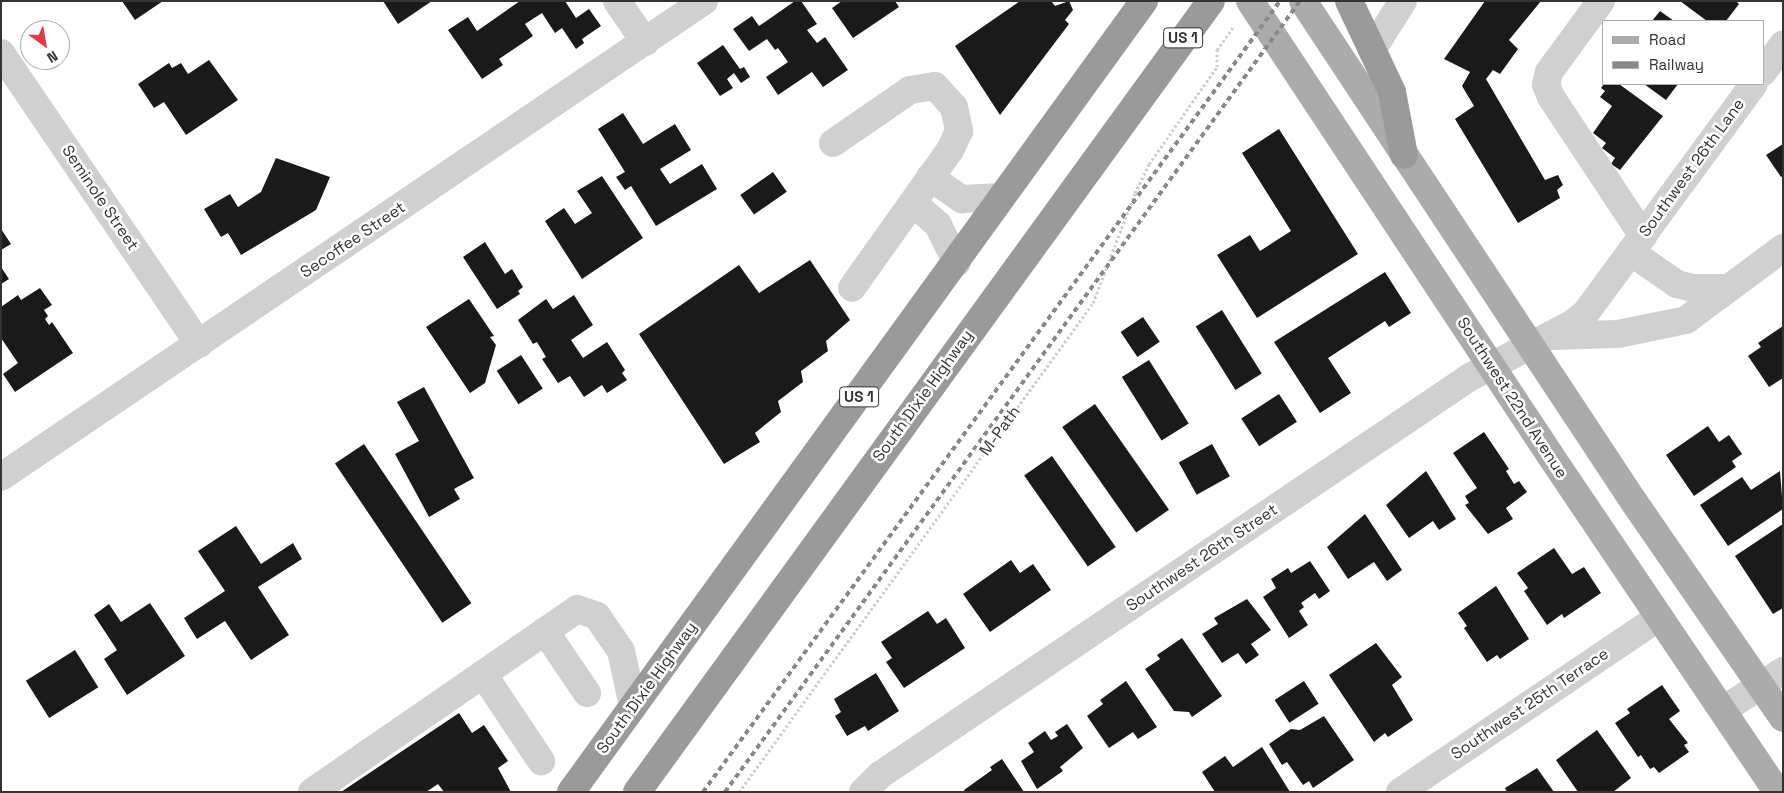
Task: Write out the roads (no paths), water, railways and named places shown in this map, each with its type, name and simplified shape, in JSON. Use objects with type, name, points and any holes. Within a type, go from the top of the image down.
[{"type":"highway","name":"South Dixie Highway","points":[[571,792],[957,263],[1002,197],[1144,1]]},
{"type":"highway","name":"South Dixie Highway","points":[[637,792],[1211,1]]},
{"type":"highway","points":[[1349,1],[1392,92],[1404,156]]},
{"type":"main road","name":"Southwest 22nd Avenue","points":[[1250,1],[1490,365],[1777,792]]},
{"type":"main road","points":[[1303,1],[1404,156],[1539,341],[1772,678],[1783,718]]},
{"type":"street","points":[[617,1],[645,42]]},
{"type":"street","name":"Secoffee Street","points":[[1,478],[704,1]]},
{"type":"street","points":[[1372,50],[1403,1]]},
{"type":"street","points":[[1601,1],[1550,72],[1546,85],[1551,97],[1637,244],[1677,284],[1694,288],[1724,288]]},
{"type":"street","points":[[1764,71],[1783,44]]},
{"type":"street","name":"Seminole Street","points":[[1,53],[199,344]]},
{"type":"street","name":"Southwest 26th Lane","points":[[1637,244],[1753,85]]},
{"type":"street","points":[[833,143],[910,90],[935,86],[954,107],[959,131],[913,203],[852,288]]},
{"type":"street","points":[[930,177],[962,199],[1002,197]]},
{"type":"street","points":[[913,203],[938,225],[957,263]]},
{"type":"street","name":"Southwest 26th Street","points":[[863,792],[888,769],[1490,365],[1539,341],[1585,314],[1637,244]]},
{"type":"street","name":"Southwest 26th Street","points":[[1539,341],[1618,334],[1686,320],[1698,314],[1724,288],[1783,248]]},
{"type":"street","points":[[312,792],[577,609],[597,616],[621,651],[633,706]]},
{"type":"street","name":"Southwest 25th Terrace","points":[[1400,792],[1659,617]]},
{"type":"street","points":[[545,631],[586,693]]},
{"type":"street","points":[[483,674],[541,761]]},
{"type":"street","points":[[1723,710],[1772,678]]},
{"type":"railway","points":[[703,792],[1280,1]]},
{"type":"railway","points":[[725,792],[1300,1]]}]
